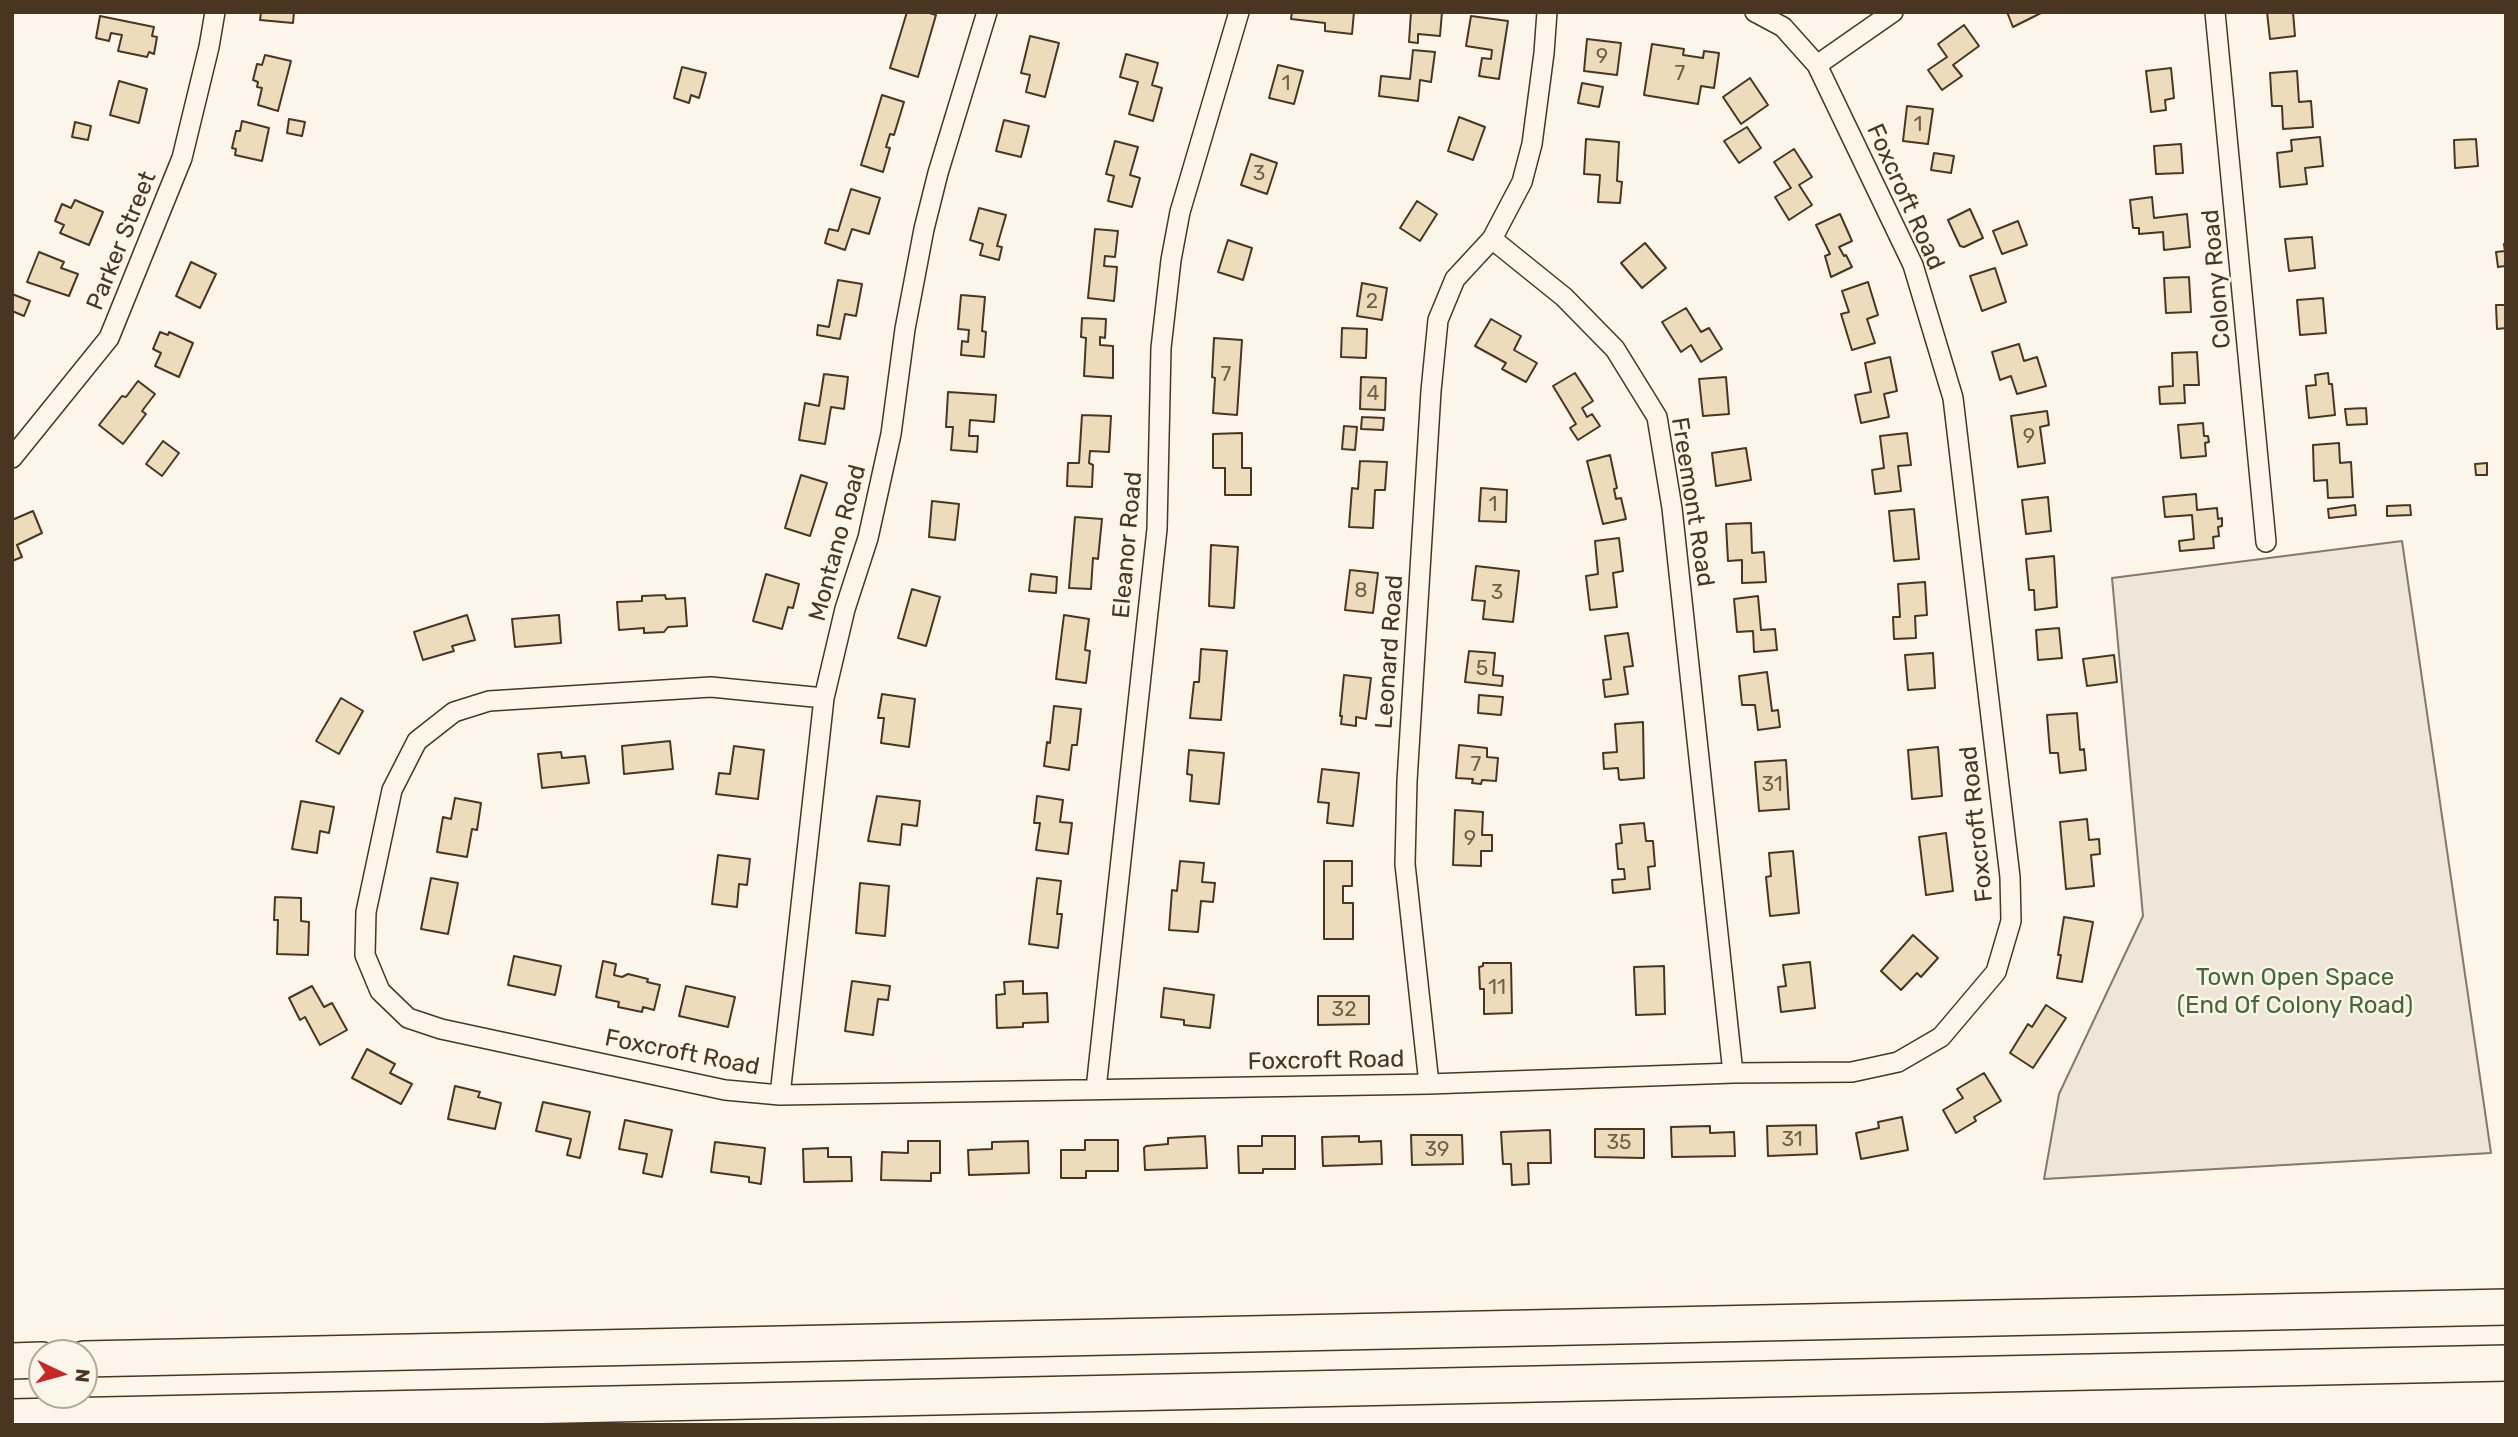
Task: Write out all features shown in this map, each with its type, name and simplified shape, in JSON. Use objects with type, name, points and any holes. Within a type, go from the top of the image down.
[{"type":"highway","points":[[98,1359],[2506,1307]]},
{"type":"highway","points":[[12,1417],[2506,1363]]},
{"type":"street","name":"Parker Street","points":[[12,458],[109,338],[182,158],[215,12]]},
{"type":"street","name":"Montano Road","points":[[779,1095],[824,698],[845,609],[868,538],[891,434],[905,329],[924,229],[938,173],[987,12]]},
{"type":"street","name":"Eleanor Road","points":[[1096,1089],[1157,528],[1161,348],[1171,260],[1180,212],[1238,12]]},
{"type":"street","points":[[1492,239],[1522,182],[1532,144],[1547,12]]},
{"type":"street","name":"Foxcroft Road","points":[[824,698],[712,687],[489,701],[453,712],[416,741],[393,790],[366,912],[365,955],[380,991],[408,1018],[440,1029],[725,1090],[779,1095],[1429,1084],[1732,1073],[1852,1072],[1898,1062],[1941,1037],[1996,972],[2011,921],[2010,877],[1952,398],[1913,265],[1817,65],[1783,27],[1755,12]]},
{"type":"street","points":[[1817,65],[1893,12]]},
{"type":"street","name":"Colony Road","points":[[2215,12],[2266,542]]},
{"type":"street","name":"Freemont Road","points":[[1492,239],[1564,297],[1615,349],[1657,417],[1672,508],[1732,1073]]},
{"type":"street","name":"Leonard Road","points":[[1429,1084],[1405,864],[1407,781],[1431,391],[1438,320],[1455,279],[1492,239]]},
{"type":"green space","name":"Town Open Space (End Of Colony Road)","points":[[2402,541],[2491,1153],[2044,1179],[2059,1094],[2143,916],[2112,578]]},
{"type":"building","points":[[261,12],[294,12],[293,23],[260,20]]},
{"type":"building","points":[[907,12],[936,15],[918,77],[890,68]]},
{"type":"building","points":[[1292,12],[1354,12],[1352,34],[1325,31],[1325,23],[1291,19]]},
{"type":"building","points":[[1411,12],[1442,12],[1440,36],[1418,34],[1418,43],[1409,42]]},
{"type":"building","points":[[2007,12],[2043,12],[2013,27]]},
{"type":"building","points":[[2267,12],[2293,12],[2295,36],[2270,39]]},
{"type":"building","points":[[100,16],[154,27],[152,36],[157,37],[154,54],[149,52],[147,57],[118,51],[122,35],[111,33],[109,41],[96,38]]},
{"type":"building","points":[[1471,16],[1508,21],[1499,79],[1479,76],[1482,58],[1491,59],[1492,50],[1466,46]]},
{"type":"building","points":[[1964,25],[1979,46],[1953,65],[1962,76],[1942,90],[1928,70],[1947,57],[1938,44]]},
{"type":"building","points":[[1030,36],[1059,43],[1045,97],[1026,92],[1030,75],[1021,73]]},
{"type":"building","points":[[1587,39],[1621,43],[1617,75],[1584,71]]},
{"type":"building","points":[[1652,44],[1684,49],[1683,55],[1703,58],[1704,51],[1719,53],[1714,88],[1701,86],[1698,104],[1644,95]]},
{"type":"building","points":[[1413,50],[1435,52],[1431,82],[1420,80],[1418,101],[1379,96],[1381,76],[1410,79]]},
{"type":"building","points":[[1126,54],[1158,63],[1152,85],[1162,88],[1153,121],[1129,114],[1138,82],[1120,77]]},
{"type":"building","points":[[265,55],[291,61],[278,111],[258,105],[262,88],[257,87],[258,82],[253,80],[257,64],[262,65]]},
{"type":"building","points":[[1278,65],[1303,71],[1294,104],[1269,98]]},
{"type":"building","points":[[682,67],[706,73],[699,98],[691,95],[689,103],[674,98]]},
{"type":"building","points":[[2171,68],[2174,98],[2165,100],[2166,110],[2151,112],[2146,71]]},
{"type":"building","points":[[2297,71],[2299,102],[2311,101],[2313,127],[2283,129],[2282,106],[2272,106],[2270,73]]},
{"type":"building","points":[[1750,78],[1768,105],[1741,124],[1723,97]]},
{"type":"building","points":[[119,81],[147,89],[139,123],[110,115]]},
{"type":"building","points":[[1582,83],[1603,87],[1599,107],[1578,103]]},
{"type":"building","points":[[882,95],[904,102],[894,135],[890,134],[886,147],[890,148],[883,172],[861,165]]},
{"type":"building","points":[[1907,106],[1933,109],[1928,144],[1903,141]]},
{"type":"building","points":[[1459,117],[1485,127],[1473,160],[1448,151]]},
{"type":"building","points":[[289,119],[305,122],[302,136],[287,133]]},
{"type":"building","points":[[1004,120],[1029,126],[1021,157],[996,151]]},
{"type":"building","points":[[242,121],[269,128],[262,161],[235,155],[236,149],[232,148],[236,131],[240,131]]},
{"type":"building","points":[[75,122],[91,126],[88,140],[72,137]]},
{"type":"building","points":[[1747,127],[1761,148],[1739,163],[1724,141]]},
{"type":"building","points":[[2320,137],[2323,166],[2305,168],[2307,184],[2280,187],[2277,153],[2292,151],[2291,140]]},
{"type":"building","points":[[1586,139],[1619,142],[1617,181],[1622,182],[1620,203],[1598,202],[1600,175],[1584,174]]},
{"type":"building","points":[[2476,139],[2478,166],[2455,168],[2454,140]]},
{"type":"building","points":[[1115,141],[1138,147],[1130,175],[1140,178],[1132,207],[1108,201],[1114,176],[1106,174]]},
{"type":"building","points":[[2181,144],[2183,173],[2156,174],[2154,146]]},
{"type":"building","points":[[1794,149],[1812,177],[1799,185],[1812,205],[1789,220],[1775,197],[1791,188],[1774,162]]},
{"type":"building","points":[[1934,153],[1954,156],[1951,173],[1931,170]]},
{"type":"building","points":[[1251,154],[1277,163],[1267,194],[1241,185]]},
{"type":"building","points":[[851,189],[880,198],[869,234],[852,229],[845,250],[825,243],[829,229],[838,231]]},
{"type":"building","points":[[2152,197],[2154,218],[2187,214],[2190,247],[2164,250],[2163,232],[2139,234],[2139,228],[2133,228],[2130,200]]},
{"type":"building","points":[[75,200],[103,212],[89,245],[60,233],[64,225],[55,221],[62,204],[71,208]]},
{"type":"building","points":[[1417,201],[1437,214],[1420,241],[1400,228]]},
{"type":"building","points":[[979,208],[1006,215],[997,246],[1002,247],[999,260],[980,255],[983,244],[970,240]]},
{"type":"building","points":[[1970,209],[1983,238],[1964,247],[1960,246],[1948,220]]},
{"type":"building","points":[[1840,214],[1852,241],[1839,247],[1852,267],[1831,277],[1825,256],[1830,254],[1816,225]]},
{"type":"building","points":[[2018,221],[2027,245],[2002,254],[1993,231]]},
{"type":"building","points":[[1095,229],[1118,231],[1115,257],[1105,256],[1104,266],[1117,267],[1114,301],[1088,298]]},
{"type":"building","points":[[2312,237],[2315,268],[2289,271],[2285,239]]},
{"type":"building","points":[[1228,240],[1252,248],[1243,280],[1218,272]]},
{"type":"building","points":[[1645,243],[1666,268],[1642,288],[1621,263]]},
{"type":"building","points":[[2506,244],[2506,272],[2505,266],[2498,267],[2496,252],[2505,251]]},
{"type":"building","points":[[39,252],[64,262],[61,268],[78,274],[69,296],[27,282]]},
{"type":"building","points":[[191,262],[216,274],[200,308],[176,296]]},
{"type":"building","points":[[1995,268],[2006,302],[1982,311],[1970,276]]},
{"type":"building","points":[[2189,277],[2191,312],[2166,313],[2164,278]]},
{"type":"building","points":[[838,280],[862,284],[856,316],[845,314],[840,339],[817,335],[818,325],[829,327]]},
{"type":"building","points":[[1868,282],[1878,315],[1867,319],[1875,343],[1852,350],[1841,314],[1849,312],[1842,291]]},
{"type":"building","points":[[1362,283],[1387,288],[1382,320],[1357,316]]},
{"type":"building","points":[[12,294],[30,301],[24,316],[12,311]]},
{"type":"building","points":[[961,295],[985,297],[982,331],[986,332],[984,357],[961,355],[962,341],[968,342],[969,330],[958,329]]},
{"type":"building","points":[[2323,298],[2326,333],[2300,335],[2297,300]]},
{"type":"building","points":[[2496,305],[2506,305],[2506,328],[2497,329]]},
{"type":"building","points":[[1686,308],[1701,332],[1709,328],[1722,349],[1701,362],[1691,345],[1681,352],[1662,322]]},
{"type":"building","points":[[1082,318],[1106,319],[1105,338],[1100,337],[1100,345],[1113,346],[1113,378],[1084,376],[1086,338],[1081,337]]},
{"type":"building","points":[[1491,319],[1521,336],[1514,350],[1537,363],[1526,382],[1502,369],[1506,363],[1475,346]]},
{"type":"building","points":[[1342,328],[1367,329],[1366,358],[1341,357]]},
{"type":"building","points":[[160,332],[168,335],[169,332],[193,343],[179,377],[155,366],[161,353],[153,349]]},
{"type":"building","points":[[1214,338],[1242,340],[1237,415],[1213,413]]},
{"type":"building","points":[[2019,344],[2024,361],[2037,357],[2046,386],[2017,394],[2011,376],[2000,380],[1992,352]]},
{"type":"building","points":[[2197,352],[2199,385],[2184,385],[2185,403],[2160,404],[2159,387],[2173,386],[2172,353]]},
{"type":"building","points":[[1890,357],[1897,391],[1884,394],[1889,417],[1861,423],[1855,395],[1871,392],[1865,363]]},
{"type":"building","points":[[1575,373],[1593,401],[1582,408],[1587,417],[1592,414],[1600,426],[1578,440],[1570,428],[1576,424],[1553,386]]},
{"type":"building","points":[[2328,373],[2329,384],[2332,384],[2335,415],[2309,418],[2306,386],[2316,385],[2315,375]]},
{"type":"building","points":[[824,374],[848,377],[844,409],[831,407],[825,444],[799,440],[805,403],[819,406]]},
{"type":"building","points":[[1361,377],[1386,378],[1385,410],[1360,409]]},
{"type":"building","points":[[1726,377],[1729,414],[1703,416],[1699,379]]},
{"type":"building","points":[[138,381],[155,394],[142,411],[146,414],[123,444],[99,425]]},
{"type":"building","points":[[948,392],[996,395],[994,422],[970,420],[969,436],[978,436],[977,452],[951,450],[953,427],[946,427]]},
{"type":"building","points":[[2366,408],[2367,424],[2347,425],[2345,409]]},
{"type":"building","points":[[2047,411],[2049,425],[2040,427],[2045,463],[2018,467],[2011,416]]},
{"type":"building","points":[[1082,415],[1111,416],[1109,452],[1090,451],[1089,463],[1093,465],[1092,487],[1067,486],[1068,463],[1079,463]]},
{"type":"building","points":[[1362,417],[1384,418],[1383,430],[1361,429]]},
{"type":"building","points":[[2203,423],[2204,436],[2208,436],[2209,442],[2205,443],[2206,456],[2181,458],[2178,425]]},
{"type":"building","points":[[1344,426],[1357,427],[1355,450],[1342,449]]},
{"type":"building","points":[[1242,433],[1242,468],[1251,468],[1251,495],[1225,495],[1225,468],[1213,468],[1213,434]]},
{"type":"building","points":[[1907,433],[1911,465],[1898,466],[1901,491],[1875,494],[1872,470],[1884,468],[1880,436]]},
{"type":"building","points":[[163,441],[179,453],[162,476],[146,464]]},
{"type":"building","points":[[2339,443],[2340,463],[2351,462],[2353,497],[2328,498],[2327,480],[2314,481],[2313,445]]},
{"type":"building","points":[[1746,448],[1751,480],[1716,486],[1712,453]]},
{"type":"building","points":[[1610,455],[1617,488],[1614,489],[1616,499],[1621,498],[1626,519],[1603,524],[1587,461]]},
{"type":"building","points":[[1360,461],[1387,462],[1385,490],[1375,490],[1373,528],[1349,527],[1352,488],[1358,489]]},
{"type":"building","points":[[2487,463],[2487,475],[2476,475],[2475,464]]},
{"type":"building","points":[[801,475],[827,483],[810,536],[785,528]]},
{"type":"building","points":[[1481,488],[1507,490],[1506,522],[1479,521]]},
{"type":"building","points":[[2196,494],[2197,510],[2217,508],[2218,519],[2222,518],[2222,526],[2218,527],[2219,536],[2213,537],[2214,548],[2180,551],[2179,541],[2194,539],[2192,515],[2165,517],[2163,497]]},
{"type":"building","points":[[2048,497],[2051,531],[2026,534],[2022,500]]},
{"type":"building","points":[[932,501],[959,504],[955,540],[929,537]]},
{"type":"building","points":[[2355,505],[2356,515],[2329,518],[2328,509]]},
{"type":"building","points":[[2410,505],[2411,515],[2387,516],[2387,506]]},
{"type":"building","points":[[1914,509],[1919,559],[1894,561],[1889,511]]},
{"type":"building","points":[[33,511],[42,533],[17,545],[22,557],[12,561],[12,520]]},
{"type":"building","points":[[1075,517],[1102,519],[1098,559],[1093,558],[1091,589],[1069,588]]},
{"type":"building","points":[[1751,523],[1752,553],[1764,552],[1766,582],[1742,583],[1742,560],[1728,561],[1726,524]]},
{"type":"building","points":[[1619,538],[1623,571],[1613,573],[1617,607],[1590,610],[1586,576],[1598,574],[1595,541]]},
{"type":"building","points":[[1211,545],[1238,547],[1234,608],[1209,606]]},
{"type":"building","points":[[2054,556],[2057,607],[2035,610],[2034,590],[2029,590],[2026,559]]},
{"type":"building","points":[[1476,566],[1519,571],[1513,622],[1483,619],[1485,601],[1472,600]]},
{"type":"building","points":[[1350,570],[1378,573],[1373,613],[1345,610]]},
{"type":"building","points":[[766,574],[799,584],[793,608],[788,607],[782,629],[753,621]]},
{"type":"building","points":[[1031,574],[1057,577],[1056,593],[1029,591]]},
{"type":"building","points":[[1925,582],[1927,615],[1915,616],[1916,638],[1894,639],[1893,617],[1900,617],[1898,584]]},
{"type":"building","points":[[912,589],[940,597],[926,646],[898,638]]},
{"type":"building","points":[[665,595],[666,599],[685,598],[687,626],[668,627],[664,632],[644,633],[644,628],[619,630],[617,602],[642,601],[642,596]]},
{"type":"building","points":[[1758,596],[1761,630],[1775,629],[1777,650],[1754,652],[1753,631],[1737,632],[1734,599]]},
{"type":"building","points":[[467,615],[475,640],[452,646],[454,651],[423,660],[414,632]]},
{"type":"building","points":[[559,615],[561,643],[515,647],[512,619]]},
{"type":"building","points":[[1064,615],[1089,619],[1085,650],[1090,651],[1086,683],[1056,679]]},
{"type":"building","points":[[2059,628],[2062,658],[2038,660],[2036,630]]},
{"type":"building","points":[[1628,633],[1633,666],[1624,667],[1628,694],[1605,697],[1603,680],[1611,679],[1605,636]]},
{"type":"building","points":[[1201,649],[1227,651],[1221,720],[1190,718],[1194,682],[1199,682]]},
{"type":"building","points":[[1469,651],[1495,653],[1493,675],[1503,676],[1502,686],[1465,682]]},
{"type":"building","points":[[1933,653],[1935,688],[1908,690],[1905,655]]},
{"type":"building","points":[[2114,655],[2117,682],[2087,686],[2083,659]]},
{"type":"building","points":[[1767,672],[1772,711],[1778,710],[1780,727],[1758,730],[1755,705],[1742,705],[1739,676]]},
{"type":"building","points":[[1344,675],[1371,678],[1366,719],[1356,717],[1356,726],[1341,724]]},
{"type":"building","points":[[882,694],[915,699],[909,747],[881,743],[884,718],[878,718]]},
{"type":"building","points":[[1479,695],[1503,697],[1501,715],[1478,713]]},
{"type":"building","points":[[341,698],[363,711],[339,754],[316,741]]},
{"type":"building","points":[[1054,706],[1081,709],[1077,745],[1072,745],[1069,770],[1044,766],[1047,742],[1050,743]]},
{"type":"building","points":[[2077,713],[2080,750],[2084,749],[2086,770],[2060,773],[2058,753],[2050,753],[2047,715]]},
{"type":"building","points":[[1643,722],[1644,778],[1621,780],[1618,768],[1604,769],[1603,753],[1617,752],[1615,724]]},
{"type":"building","points":[[670,741],[673,769],[624,774],[622,746]]},
{"type":"building","points":[[1459,745],[1487,748],[1487,757],[1498,758],[1496,781],[1482,780],[1481,784],[1472,783],[1473,779],[1456,778]]},
{"type":"building","points":[[734,746],[764,750],[758,799],[716,794],[719,773],[730,774]]},
{"type":"building","points":[[1938,747],[1942,796],[1912,799],[1908,750]]},
{"type":"building","points":[[1189,750],[1224,753],[1219,804],[1190,801],[1192,775],[1187,774]]},
{"type":"building","points":[[561,752],[562,758],[585,756],[589,783],[542,788],[538,754]]},
{"type":"building","points":[[1786,760],[1789,809],[1759,811],[1755,762]]},
{"type":"building","points":[[1322,769],[1359,773],[1353,826],[1327,823],[1329,803],[1318,802]]},
{"type":"building","points":[[877,796],[920,801],[917,826],[902,824],[900,845],[868,841]]},
{"type":"building","points":[[1037,796],[1063,800],[1060,822],[1072,823],[1068,854],[1036,850],[1040,823],[1034,823]]},
{"type":"building","points":[[455,798],[481,803],[477,830],[472,829],[467,857],[437,852],[443,817],[451,819]]},
{"type":"building","points":[[301,801],[334,807],[329,833],[320,831],[317,853],[292,849]]},
{"type":"building","points":[[1455,810],[1483,812],[1482,835],[1492,835],[1492,851],[1481,851],[1481,866],[1453,865]]},
{"type":"building","points":[[2087,819],[2089,840],[2099,839],[2100,854],[2091,855],[2094,886],[2066,889],[2060,822]]},
{"type":"building","points":[[1644,823],[1646,841],[1653,841],[1655,866],[1648,867],[1650,889],[1613,893],[1612,880],[1625,879],[1624,869],[1618,869],[1616,844],[1622,843],[1620,825]]},
{"type":"building","points":[[1946,833],[1953,891],[1926,895],[1919,837]]},
{"type":"building","points":[[1793,851],[1799,913],[1770,916],[1766,877],[1771,876],[1769,853]]},
{"type":"building","points":[[718,855],[750,859],[747,885],[739,884],[737,907],[712,904]]},
{"type":"building","points":[[1180,861],[1204,863],[1202,882],[1215,883],[1213,902],[1201,901],[1198,932],[1169,930],[1172,890],[1177,891]]},
{"type":"building","points":[[1324,861],[1352,861],[1352,886],[1343,886],[1343,903],[1353,903],[1353,939],[1324,939]]},
{"type":"building","points":[[431,878],[458,883],[448,934],[421,929]]},
{"type":"building","points":[[1037,878],[1061,881],[1057,914],[1062,914],[1058,948],[1029,944]]},
{"type":"building","points":[[860,883],[889,886],[885,936],[856,933]]},
{"type":"building","points":[[275,897],[301,898],[301,921],[309,922],[308,955],[277,954],[278,920],[274,920]]},
{"type":"building","points":[[2064,917],[2093,922],[2082,982],[2057,978]]},
{"type":"building","points":[[1913,935],[1938,958],[1921,977],[1917,973],[1901,990],[1881,971]]},
{"type":"building","points":[[514,956],[561,966],[555,995],[508,985]]},
{"type":"building","points":[[603,961],[616,964],[614,975],[622,977],[628,974],[660,985],[654,1010],[643,1007],[642,1012],[618,1007],[619,1002],[596,997]]},
{"type":"building","points":[[1810,962],[1815,1008],[1781,1012],[1778,987],[1786,986],[1783,965]]},
{"type":"building","points":[[1483,963],[1511,963],[1512,1013],[1484,1014],[1484,989],[1480,989],[1479,967],[1483,966]]},
{"type":"building","points":[[1664,966],[1665,1014],[1636,1015],[1634,967]]},
{"type":"building","points":[[852,981],[890,986],[888,1000],[878,999],[873,1035],[845,1031]]},
{"type":"building","points":[[1023,981],[1023,994],[1047,993],[1048,1022],[997,1028],[996,995],[1005,994],[1004,982]]},
{"type":"building","points":[[312,986],[324,1007],[332,1003],[347,1030],[320,1045],[305,1017],[300,1020],[289,998]]},
{"type":"building","points":[[686,986],[735,997],[728,1027],[679,1016]]},
{"type":"building","points":[[1164,988],[1214,995],[1210,1028],[1184,1025],[1184,1020],[1161,1017]]},
{"type":"building","points":[[1318,996],[1369,996],[1369,1024],[1318,1025]]},
{"type":"building","points":[[2046,1005],[2066,1018],[2033,1068],[2010,1053],[2028,1024],[2032,1027]]},
{"type":"building","points":[[367,1049],[395,1064],[390,1073],[412,1084],[401,1104],[352,1078]]},
{"type":"building","points":[[1984,1073],[2001,1101],[1974,1117],[1976,1121],[1956,1133],[1943,1110],[1963,1098],[1957,1089]]},
{"type":"building","points":[[455,1086],[480,1092],[478,1097],[501,1103],[495,1129],[448,1119]]},
{"type":"building","points":[[543,1102],[590,1112],[580,1158],[567,1155],[571,1139],[536,1131]]},
{"type":"building","points":[[1902,1117],[1908,1150],[1861,1159],[1856,1133],[1879,1128],[1878,1122]]},
{"type":"building","points":[[625,1120],[672,1130],[662,1177],[643,1173],[647,1154],[619,1149]]},
{"type":"building","points":[[1816,1125],[1817,1154],[1768,1156],[1767,1126]]},
{"type":"building","points":[[1710,1126],[1710,1133],[1734,1132],[1735,1156],[1672,1157],[1671,1127]]},
{"type":"building","points":[[1595,1129],[1644,1129],[1644,1158],[1595,1157]]},
{"type":"building","points":[[1550,1130],[1551,1163],[1528,1163],[1529,1184],[1512,1185],[1511,1164],[1503,1164],[1501,1132]]},
{"type":"building","points":[[1411,1135],[1462,1135],[1463,1164],[1412,1165]]},
{"type":"building","points":[[1205,1136],[1207,1168],[1145,1170],[1146,1146],[1168,1144],[1168,1138]]},
{"type":"building","points":[[1262,1136],[1295,1136],[1295,1169],[1263,1169],[1263,1173],[1239,1173],[1238,1146],[1262,1146]]},
{"type":"building","points":[[1359,1136],[1359,1142],[1381,1141],[1382,1164],[1323,1166],[1322,1137]]},
{"type":"building","points":[[1085,1140],[1118,1140],[1118,1171],[1086,1171],[1086,1178],[1061,1178],[1061,1150],[1085,1150]]},
{"type":"building","points":[[908,1141],[940,1141],[940,1173],[931,1173],[931,1181],[881,1180],[882,1152],[908,1153]]},
{"type":"building","points":[[1028,1141],[1029,1173],[969,1175],[968,1150],[992,1149],[992,1142]]},
{"type":"building","points":[[715,1142],[765,1148],[761,1184],[749,1182],[749,1177],[711,1172]]},
{"type":"building","points":[[828,1148],[828,1157],[851,1157],[852,1181],[804,1182],[803,1149]]}]
